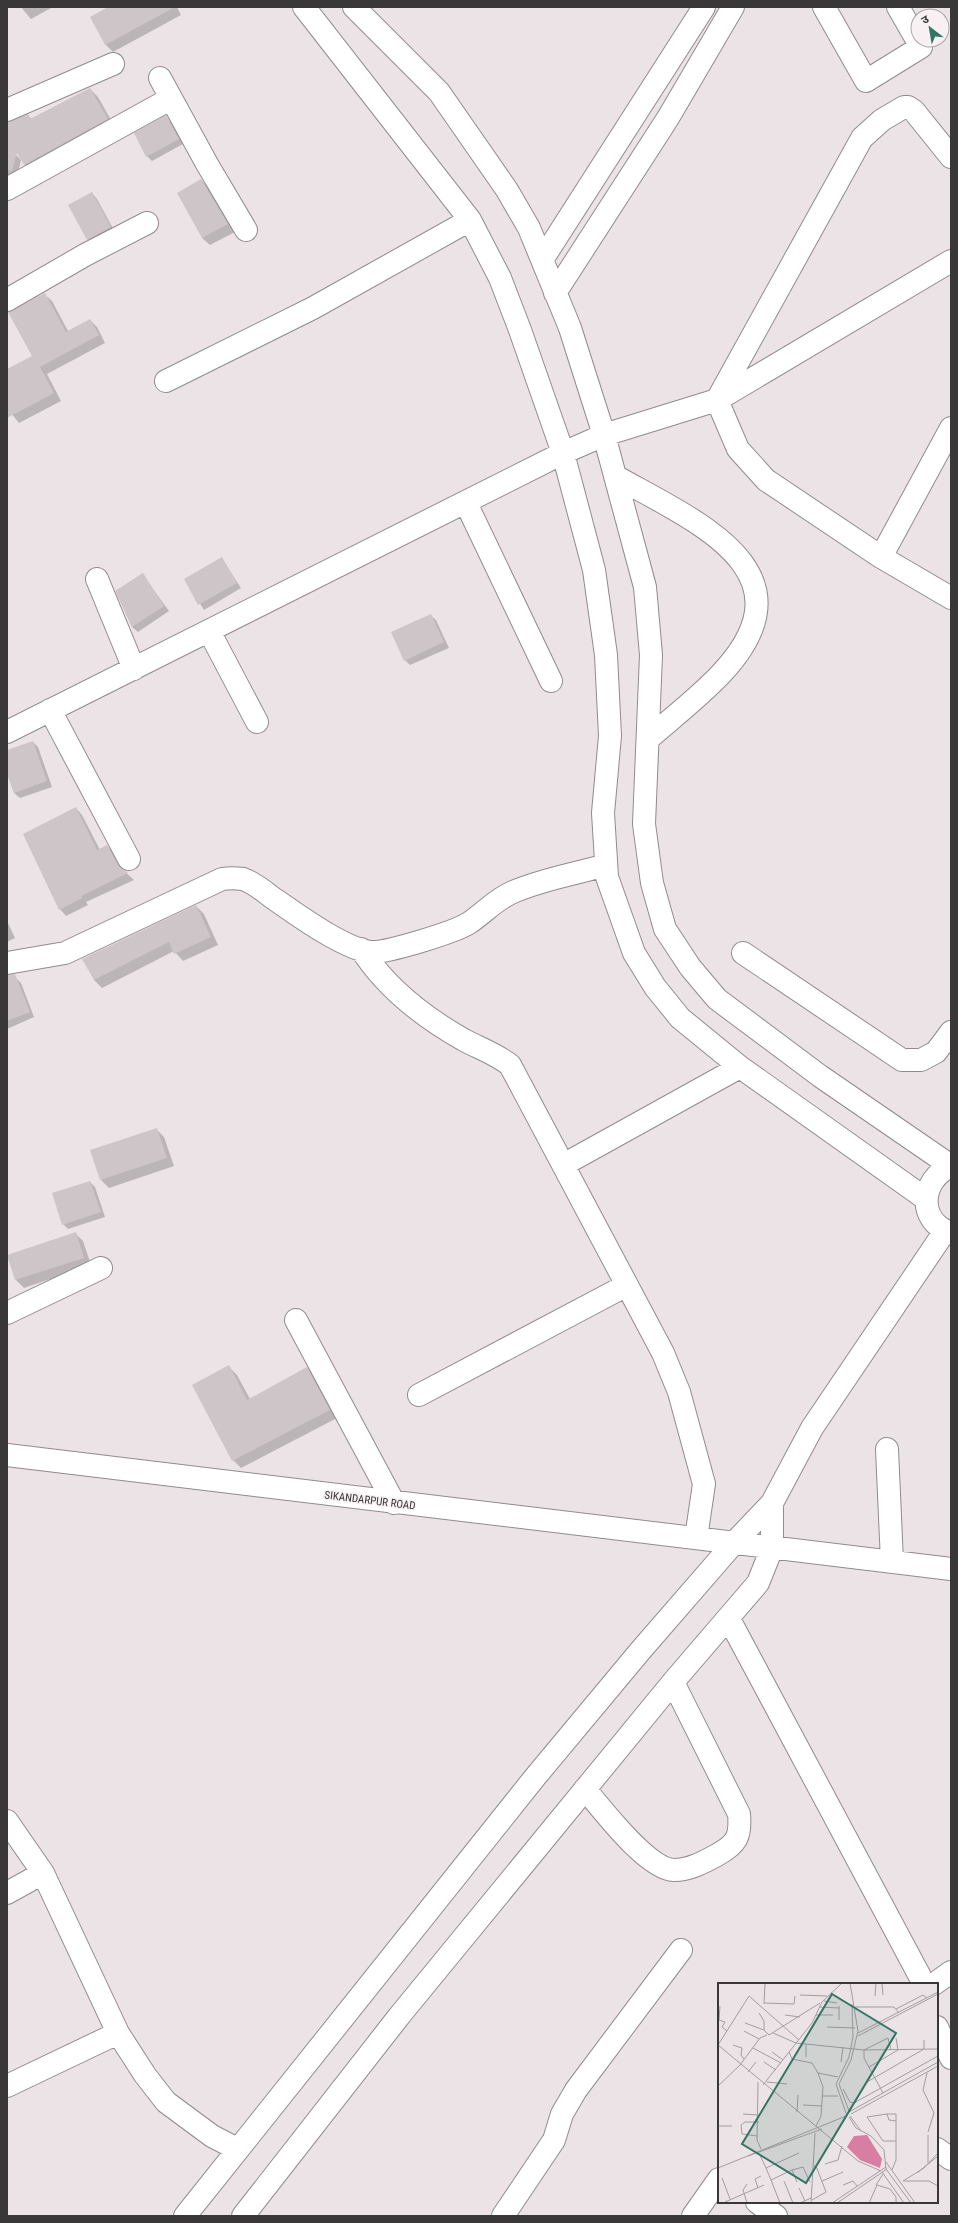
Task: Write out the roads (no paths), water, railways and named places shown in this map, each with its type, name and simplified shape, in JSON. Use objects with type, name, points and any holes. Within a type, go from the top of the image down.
[{"type":"street","points":[[185,2216],[536,1776],[641,1650],[733,1544],[772,1503],[812,1428],[948,1232],[930,1216],[926,1199],[931,1182],[940,1172],[951,1166],[820,1076],[723,1004],[690,967],[665,929],[652,883],[644,824],[651,655],[645,587],[604,435],[570,328],[529,228],[507,190],[439,92],[354,7]]},
{"type":"street","points":[[542,260],[704,7]]},
{"type":"street","points":[[555,293],[668,118],[733,7]]},
{"type":"street","points":[[824,7],[866,81],[921,47],[898,7]]},
{"type":"street","points":[[308,8],[470,220],[500,278],[563,453],[594,570],[606,655],[610,736],[603,813],[607,877],[634,953],[655,988],[680,1018],[740,1067],[926,1199]]},
{"type":"street","points":[[7,110],[113,64]]},
{"type":"street","points":[[160,78],[170,99],[246,230]]},
{"type":"street","points":[[7,190],[170,99]]},
{"type":"street","points":[[717,400],[862,138],[882,120],[904,107],[908,107],[914,111],[951,157]]},
{"type":"street","points":[[166,381],[313,308],[470,220]]},
{"type":"street","points":[[7,300],[85,255],[148,223]]},
{"type":"street","points":[[7,732],[209,632],[563,453],[604,435],[717,400],[951,261]]},
{"type":"street","points":[[717,400],[738,449],[766,480],[881,557],[951,598]]},
{"type":"street","points":[[881,557],[951,428]]},
{"type":"street","points":[[615,476],[698,523],[725,543],[741,560],[753,579],[758,601],[754,623],[743,646],[720,675],[648,739]]},
{"type":"street","points":[[466,503],[550,681]]},
{"type":"street","points":[[97,579],[134,669]]},
{"type":"street","points":[[209,632],[257,722]]},
{"type":"street","points":[[50,710],[129,859]]},
{"type":"street","points":[[7,963],[66,953],[222,879],[244,879],[298,915],[361,950],[372,952],[389,949],[445,933],[468,924],[495,902],[512,892],[539,881],[562,878],[606,865]]},
{"type":"street","points":[[361,950],[384,978],[420,1012],[448,1030],[510,1065],[663,1353],[679,1392],[704,1484],[696,1538]]},
{"type":"street","points":[[744,953],[902,1060],[921,1060],[936,1052],[951,1032]]},
{"type":"street","points":[[563,1165],[740,1067]]},
{"type":"street","points":[[7,1313],[101,1268]]},
{"type":"street","points":[[419,1394],[627,1285]]},
{"type":"street","points":[[296,1320],[394,1503]]},
{"type":"street","points":[[887,1449],[892,1562]]},
{"type":"street","name":"SIKANDARPUR ROAD","points":[[7,1455],[394,1503],[696,1538],[733,1544],[951,1569]]},
{"type":"street","points":[[252,2213],[400,2015],[585,1788],[758,1583],[772,1548],[772,1503]]},
{"type":"street","points":[[729,1619],[923,1983]]},
{"type":"street","points":[[585,1788],[634,1846],[658,1864],[673,1870],[693,1867],[732,1846],[740,1831],[739,1814],[673,1682]]},
{"type":"street","points":[[7,1821],[42,1873],[118,2032],[145,2075],[166,2102],[212,2136],[237,2149]]},
{"type":"street","points":[[7,1893],[42,1873]]},
{"type":"street","points":[[503,2216],[554,2140],[562,2114],[576,2090],[681,1950]]},
{"type":"street","points":[[935,1983],[951,1972]]},
{"type":"street","points":[[938,2029],[951,2058]]},
{"type":"street","points":[[7,2086],[118,2032]]},
{"type":"street","points":[[938,2150],[951,2159]]},
{"type":"street","points":[[693,2216],[718,2180]]},
{"type":"street","points":[[758,2203],[776,2216]]}]
